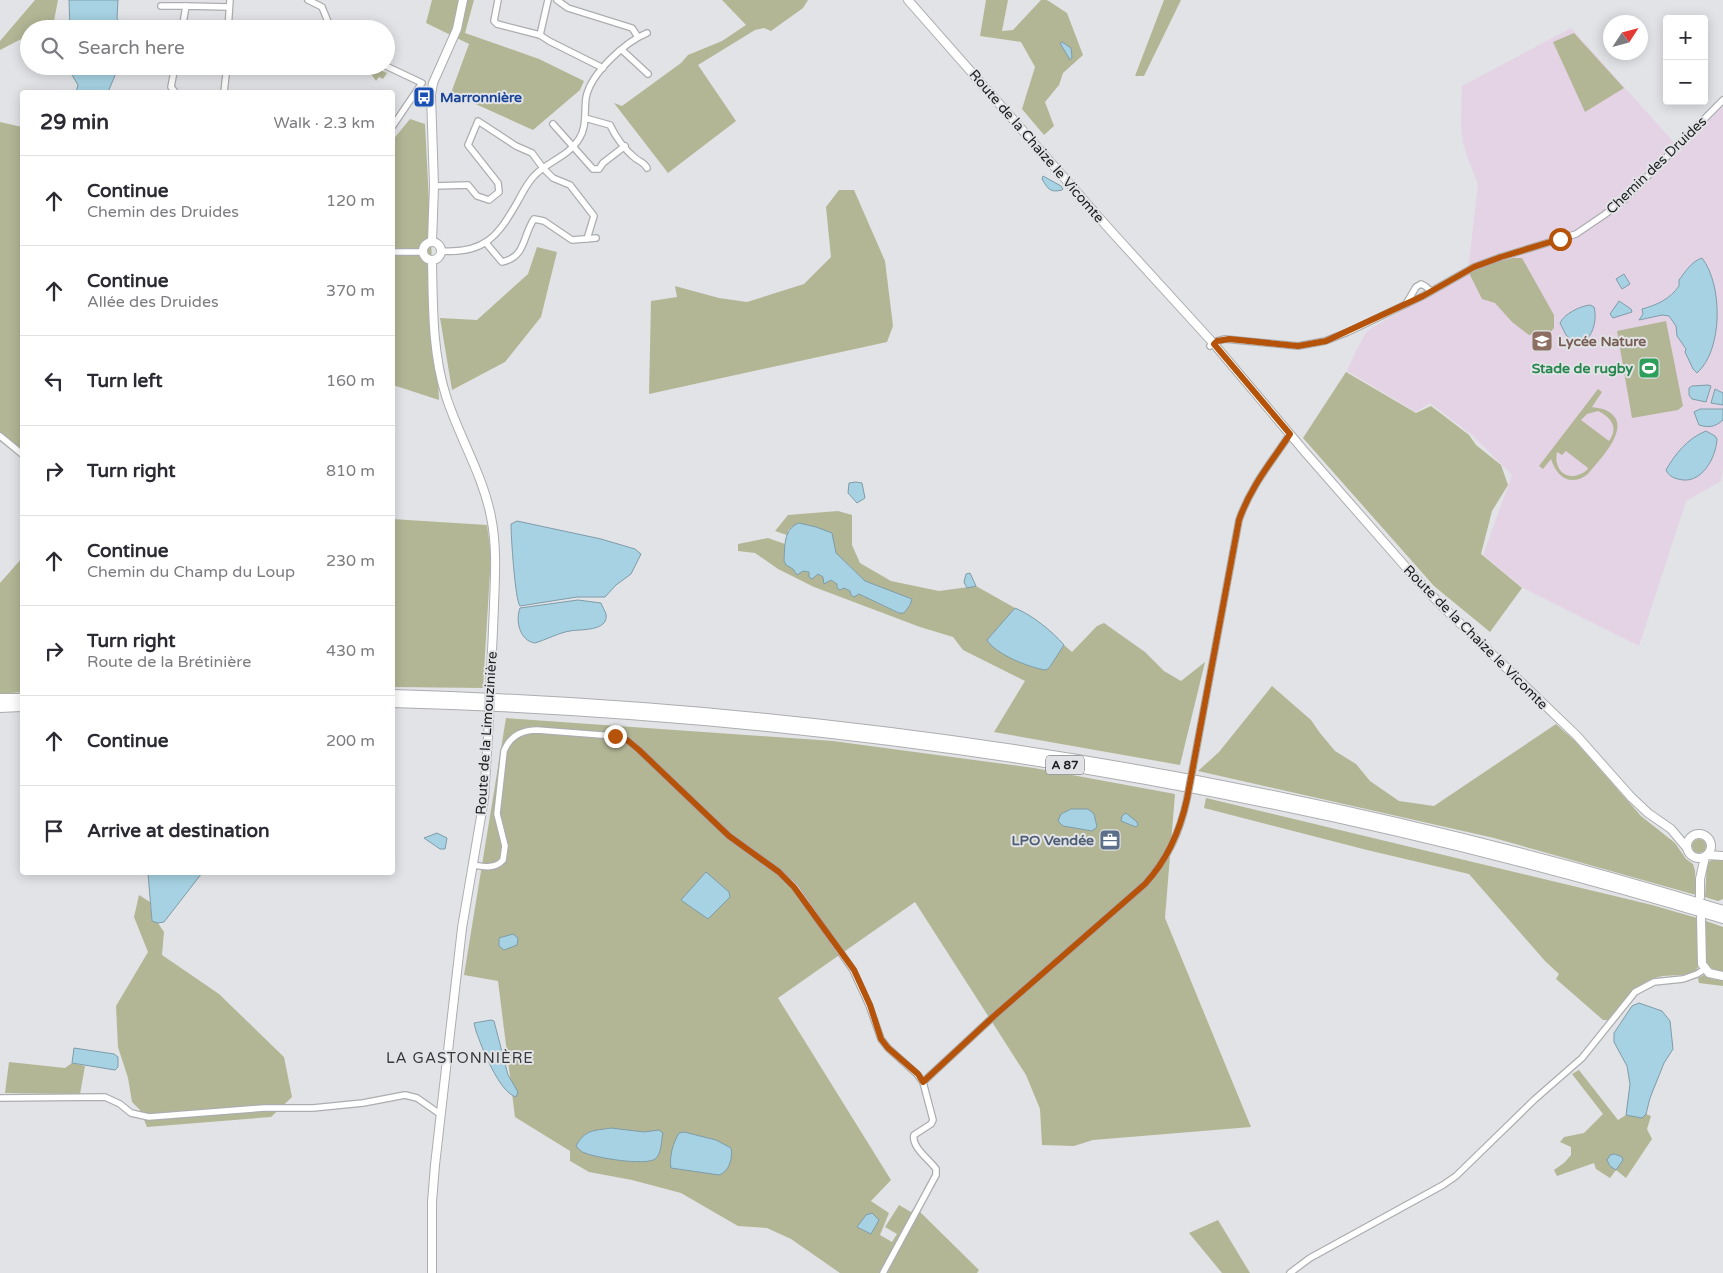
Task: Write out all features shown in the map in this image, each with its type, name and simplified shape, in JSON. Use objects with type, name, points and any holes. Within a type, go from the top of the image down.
[{"type":"highway","name":"A 87","points":[[395,695],[588,704],[743,716],[906,734],[1068,758],[1253,791],[1396,822],[1583,870],[1723,910]]},
{"type":"highway","points":[[0,700],[20,698]]},
{"type":"highway","name":"A 87","points":[[395,702],[568,710],[742,723],[895,740],[1067,765],[1204,789],[1384,827],[1544,867],[1723,918]]},
{"type":"highway","points":[[0,707],[20,706]]},
{"type":"street","points":[[228,20],[230,0]]},
{"type":"street","points":[[308,0],[322,8],[327,20]]},
{"type":"street","points":[[432,242],[434,186],[431,95],[433,83],[457,29],[462,0]]},
{"type":"street","points":[[498,0],[494,21],[497,24],[540,35],[603,68]]},
{"type":"street","points":[[540,35],[548,0]]},
{"type":"street","points":[[557,0],[568,8],[632,28],[638,37]]},
{"type":"street","name":"Route de la Chaize le Vicomte","points":[[908,0],[1166,292],[1186,319],[1212,345],[1433,597],[1569,728],[1640,806],[1671,830],[1687,848]]},
{"type":"street","points":[[161,6],[229,7]]},
{"type":"street","points":[[184,20],[186,6]]},
{"type":"street","points":[[441,251],[462,251],[476,248],[486,243],[501,227],[527,184],[543,168],[573,148],[582,133],[586,99],[594,78],[622,50],[638,37],[647,33]]},
{"type":"street","points":[[622,50],[648,74]]},
{"type":"street","points":[[395,70],[422,83],[395,123]]},
{"type":"street","points":[[173,75],[171,87],[173,90]]},
{"type":"street","points":[[224,90],[226,75]]},
{"type":"street","points":[[418,90],[431,95]]},
{"type":"street","name":"Chemin des Druides","points":[[1212,345],[1217,341],[1229,339],[1298,346],[1326,341],[1405,305],[1474,267],[1568,236],[1604,215],[1638,186],[1723,100]]},
{"type":"street","points":[[585,118],[610,125],[624,146],[635,158],[644,163],[647,168]]},
{"type":"street","points":[[434,186],[468,185],[477,196],[489,200],[499,192],[498,183],[468,145],[478,121],[516,146],[532,154],[553,178],[570,185],[594,216],[587,239]]},
{"type":"street","points":[[553,124],[593,169],[599,170],[603,163],[624,146]]},
{"type":"street","points":[[486,243],[502,262],[510,260],[520,253],[534,219],[544,221],[572,240],[596,238]]},
{"type":"street","points":[[432,242],[439,246],[441,251],[438,258],[432,260],[426,258],[424,252],[426,245],[432,242]]},
{"type":"street","points":[[395,252],[424,252]]},
{"type":"street","name":"Route de la Limouzinière","points":[[432,260],[433,310],[439,373],[451,411],[487,503],[493,528],[495,568],[484,799],[462,928],[440,1114],[432,1202],[432,1273]]},
{"type":"street","points":[[1405,305],[1416,287],[1421,284],[1431,291]]},
{"type":"street","points":[[923,1082],[981,1028],[1127,900],[1155,873],[1167,854],[1177,835],[1187,799],[1239,520],[1246,499],[1290,434]]},
{"type":"street","points":[[0,436],[20,452]]},
{"type":"street","points":[[474,865],[492,867],[504,860],[505,846],[497,814],[502,760],[510,740],[519,734],[531,730],[615,736],[627,740],[729,836],[779,872],[804,898],[854,970],[870,1005],[881,1039],[888,1048],[918,1074],[923,1082],[932,1120],[931,1124],[914,1135],[913,1139],[915,1145],[936,1169],[936,1175],[883,1273]]},
{"type":"street","points":[[1671,830],[1704,836],[1723,852]]},
{"type":"street","points":[[1695,835],[1689,840],[1687,848],[1692,856],[1700,879]]},
{"type":"street","points":[[1700,897],[1700,879],[1706,856],[1710,850],[1710,843]]},
{"type":"street","points":[[1692,856],[1699,858],[1723,856]]},
{"type":"street","points":[[1701,918],[1702,961],[1705,969],[1709,974],[1723,976]]},
{"type":"street","points":[[1290,1273],[1310,1258],[1456,1176],[1518,1115],[1582,1058],[1624,1004],[1641,988],[1654,982],[1690,978],[1705,969]]},
{"type":"street","points":[[0,1098],[105,1097],[120,1104],[131,1113],[149,1117],[264,1108],[313,1108],[363,1103],[405,1095],[417,1098],[440,1114]]},
{"type":"shaded area","name":"Lycée Nature","points":[[1571,28],[1680,149],[1723,106],[1723,468],[1721,481],[1686,501],[1639,646],[1523,588],[1483,555],[1512,475],[1472,435],[1430,403],[1416,412],[1347,371],[1367,331],[1468,271],[1478,184],[1463,143],[1461,126],[1462,86]]},
{"type":"green space","points":[[35,0],[58,0],[54,20],[20,20],[20,40],[0,50],[0,41]]},
{"type":"green space","points":[[432,0],[474,0],[465,33],[539,59],[584,81],[580,90],[533,130],[451,93],[469,44],[426,23]]},
{"type":"green space","points":[[722,0],[808,0],[803,8],[771,31],[764,28],[755,30],[698,65],[736,121],[668,173],[614,103],[622,106],[681,63],[688,55],[722,41],[746,25]]},
{"type":"green space","points":[[986,0],[1008,0],[1002,31],[1013,30],[1041,0],[1047,0],[1067,13],[1083,55],[1063,73],[1059,85],[1045,102],[1054,126],[1044,135],[1022,109],[1035,67],[1021,42],[980,36]]},
{"type":"green space","points":[[1164,0],[1181,0],[1144,76],[1135,76]]},
{"type":"green space","points":[[1574,33],[1624,88],[1585,112],[1553,42]]},
{"type":"green space","points":[[372,75],[386,75],[383,79],[379,77],[376,81]]},
{"type":"green space","points":[[410,119],[425,124],[439,400],[395,386],[395,137]]},
{"type":"green space","points":[[0,122],[20,127],[20,457],[0,441]]},
{"type":"green space","points":[[839,190],[854,190],[885,261],[893,326],[887,342],[649,394],[651,301],[677,297],[675,286],[719,298],[747,302],[804,284],[831,257],[826,207]]},
{"type":"green space","points":[[537,247],[557,252],[541,317],[505,362],[452,390],[440,318],[477,320],[528,274]]},
{"type":"green space","points":[[1513,258],[1522,258],[1554,315],[1554,328],[1548,335],[1539,333],[1529,335],[1512,322],[1495,303],[1482,299],[1469,273],[1489,264]]},
{"type":"green space","name":"Stade de rugby","points":[[1666,321],[1683,406],[1678,410],[1632,418],[1617,331]]},
{"type":"green space","points":[[1346,372],[1416,413],[1431,406],[1469,435],[1476,445],[1501,465],[1508,485],[1492,511],[1481,554],[1522,588],[1490,632],[1434,586],[1303,438]]},
{"type":"green space","points":[[1598,389],[1602,392],[1592,407],[1603,409],[1613,415],[1617,423],[1617,431],[1607,450],[1588,474],[1576,480],[1565,478],[1557,471],[1551,459],[1543,469],[1539,466]],"holes":[[[1598,411],[1607,416],[1612,423],[1613,432],[1609,441],[1581,420],[1587,414]],[[1566,451],[1588,468],[1587,470],[1575,476],[1564,474],[1560,470],[1556,459],[1557,452],[1562,455]]]},
{"type":"green space","points":[[838,511],[852,515],[852,545],[860,563],[891,581],[939,591],[976,586],[1015,608],[987,641],[1049,668],[1064,645],[1072,652],[1097,626],[1104,623],[1145,652],[1164,671],[1181,681],[1205,662],[1180,765],[994,732],[1025,681],[963,650],[953,637],[920,627],[814,587],[778,569],[755,553],[738,551],[738,544],[768,538],[785,544],[784,561],[793,569],[818,574],[898,613],[904,613],[910,605],[865,581],[836,553],[789,529],[787,535],[775,531],[788,515]]},
{"type":"green space","points":[[395,519],[487,525],[491,555],[483,688],[395,687]]},
{"type":"green space","points":[[20,560],[20,692],[0,694],[0,583]]},
{"type":"green space","points":[[1272,686],[1311,720],[1335,751],[1356,764],[1370,781],[1399,801],[1434,806],[1556,724],[1575,741],[1641,816],[1675,843],[1686,859],[1693,864],[1696,895],[1494,838],[1198,771],[1219,752]]},
{"type":"green space","points":[[506,718],[833,741],[1034,768],[1175,794],[1165,918],[1251,1127],[1093,1140],[1074,1146],[1042,1145],[1040,1109],[1026,1075],[915,902],[778,998],[891,1180],[871,1201],[889,1213],[880,1235],[892,1242],[897,1234],[885,1227],[899,1205],[911,1212],[915,1207],[979,1270],[977,1273],[840,1273],[791,1239],[767,1228],[738,1226],[681,1193],[632,1180],[589,1172],[570,1161],[570,1151],[515,1117],[498,981],[464,975]]},
{"type":"green space","points":[[1206,798],[1652,905],[1697,918],[1698,967],[1695,972],[1663,976],[1646,982],[1632,992],[1608,1020],[1603,1020],[1556,979],[1559,974],[1545,961],[1469,874],[1204,808]]},
{"type":"green space","points":[[1696,839],[1702,839],[1706,846],[1702,853],[1696,853],[1692,849],[1692,843]]},
{"type":"green space","points":[[1719,859],[1723,861],[1723,899],[1718,901],[1705,897],[1707,863]]},
{"type":"green space","points":[[139,895],[150,902],[152,921],[158,923],[164,932],[162,955],[219,994],[284,1057],[292,1097],[271,1117],[147,1127],[140,1110],[132,1102],[128,1078],[118,1047],[116,1006],[148,952],[134,917]]},
{"type":"green space","points":[[1706,921],[1723,927],[1723,972],[1710,968],[1706,961]]},
{"type":"green space","points":[[1704,975],[1712,979],[1723,980],[1723,986],[1699,983],[1698,978]]},
{"type":"green space","points":[[9,1062],[65,1068],[72,1063],[85,1066],[80,1094],[5,1093]]},
{"type":"green space","points":[[1579,1070],[1618,1120],[1626,1115],[1642,1118],[1646,1114],[1651,1116],[1647,1129],[1652,1139],[1626,1178],[1616,1170],[1610,1178],[1596,1169],[1594,1163],[1557,1176],[1554,1170],[1571,1155],[1571,1147],[1560,1142],[1564,1137],[1584,1133],[1603,1114],[1572,1074]]},
{"type":"green space","points":[[1218,1220],[1250,1273],[1222,1273],[1189,1233]]},
{"type":"water","points":[[69,0],[118,0],[118,20],[70,20]]},
{"type":"water","points":[[1062,42],[1071,48],[1072,57],[1070,60],[1060,43]]},
{"type":"water","points":[[72,75],[115,75],[109,90],[77,90],[78,85]]},
{"type":"water","points":[[1043,176],[1063,189],[1055,191],[1050,189],[1042,179]]},
{"type":"water","points":[[1702,258],[1714,284],[1717,300],[1717,317],[1716,334],[1712,349],[1706,363],[1697,373],[1685,352],[1686,349],[1677,336],[1676,326],[1669,316],[1662,315],[1639,320],[1643,314],[1642,309],[1672,295],[1679,286],[1679,280],[1686,270]]},
{"type":"water","points":[[1624,274],[1630,284],[1622,289],[1616,279]]},
{"type":"water","points":[[1619,301],[1631,309],[1632,312],[1613,318],[1610,314]]},
{"type":"water","points":[[1590,305],[1594,307],[1595,311],[1593,328],[1587,339],[1575,343],[1566,335],[1560,323],[1573,311]]},
{"type":"water","points":[[1692,386],[1711,386],[1706,402],[1692,399],[1689,395],[1689,388]]},
{"type":"water","points":[[1715,389],[1723,393],[1723,405],[1711,403]]},
{"type":"water","points":[[1700,409],[1723,409],[1723,420],[1712,426],[1699,425],[1694,412]]},
{"type":"water","points":[[1706,431],[1717,439],[1714,454],[1706,469],[1694,478],[1686,480],[1676,479],[1669,475],[1666,470],[1678,452],[1693,438]]},
{"type":"water","points":[[849,483],[862,483],[865,498],[857,503],[848,493]]},
{"type":"water","points":[[517,521],[601,539],[635,549],[641,554],[631,574],[616,585],[605,597],[577,597],[520,606],[515,581],[511,531],[511,524]]},
{"type":"water","points":[[799,523],[832,533],[836,553],[865,581],[912,599],[904,613],[899,613],[859,594],[854,597],[850,591],[844,588],[840,590],[837,588],[837,584],[831,580],[824,584],[823,577],[818,574],[812,579],[809,577],[809,572],[803,571],[797,575],[784,561],[787,534]]},
{"type":"water","points":[[970,573],[976,586],[967,588],[964,582],[966,574]]},
{"type":"water","points":[[578,600],[601,603],[606,614],[606,620],[603,624],[592,629],[566,632],[535,643],[526,639],[522,634],[518,619],[520,608]]},
{"type":"water","points":[[1015,608],[1041,624],[1064,645],[1046,670],[1014,660],[997,650],[987,640]]},
{"type":"water","points":[[1071,809],[1088,809],[1094,814],[1097,827],[1092,831],[1063,826],[1058,821],[1061,814]]},
{"type":"water","points":[[1126,813],[1137,822],[1138,825],[1136,827],[1121,821],[1122,816]]},
{"type":"water","points":[[437,833],[447,838],[445,849],[440,849],[424,838]]},
{"type":"water","points":[[706,872],[729,892],[730,897],[708,919],[681,900]]},
{"type":"water","points":[[148,875],[200,875],[164,922],[152,921]]},
{"type":"water","points":[[513,934],[518,938],[517,945],[504,950],[499,946],[499,938]]},
{"type":"water","points":[[1639,1003],[1662,1011],[1670,1021],[1673,1049],[1664,1063],[1650,1098],[1646,1114],[1642,1118],[1626,1115],[1630,1084],[1627,1066],[1614,1042],[1614,1033],[1632,1006]]},
{"type":"water","points":[[494,1021],[508,1075],[518,1092],[516,1097],[503,1087],[497,1078],[476,1031],[474,1023]]},
{"type":"water","points":[[74,1048],[114,1054],[118,1057],[118,1067],[115,1070],[72,1063]]},
{"type":"water","points":[[611,1128],[644,1132],[659,1130],[663,1133],[657,1157],[650,1161],[642,1162],[610,1159],[582,1152],[576,1146],[583,1136],[595,1131]]},
{"type":"water","points":[[684,1132],[716,1140],[731,1148],[731,1160],[728,1168],[719,1175],[671,1168],[673,1146],[679,1133]]},
{"type":"water","points":[[1615,1154],[1622,1157],[1623,1160],[1616,1170],[1610,1166],[1607,1160],[1610,1155]]},
{"type":"water","points":[[872,1213],[879,1220],[871,1234],[857,1227],[866,1215]]},
{"type":"place","name":"Marronnière","points":[[424,97]]},
{"type":"place","name":"Lycée Nature","points":[[1542,341]]},
{"type":"place","name":"Stade de rugby","points":[[1649,368]]},
{"type":"place","name":"LPO Vendée","points":[[1110,840]]},
{"type":"district","name":"LA GASTONNIÈRE","points":[[460,1058]]},
{"type":"route","points":[[615,736],[627,740],[639,750],[729,836],[779,872],[804,898],[854,970],[870,1005],[881,1039],[888,1048],[918,1074],[923,1082],[994,1016],[1145,884],[1161,864],[1177,835],[1187,799],[1239,520],[1246,499],[1290,434],[1214,344],[1224,339],[1284,346],[1298,346],[1326,341],[1423,296],[1467,270],[1501,257],[1560,239]]}]
